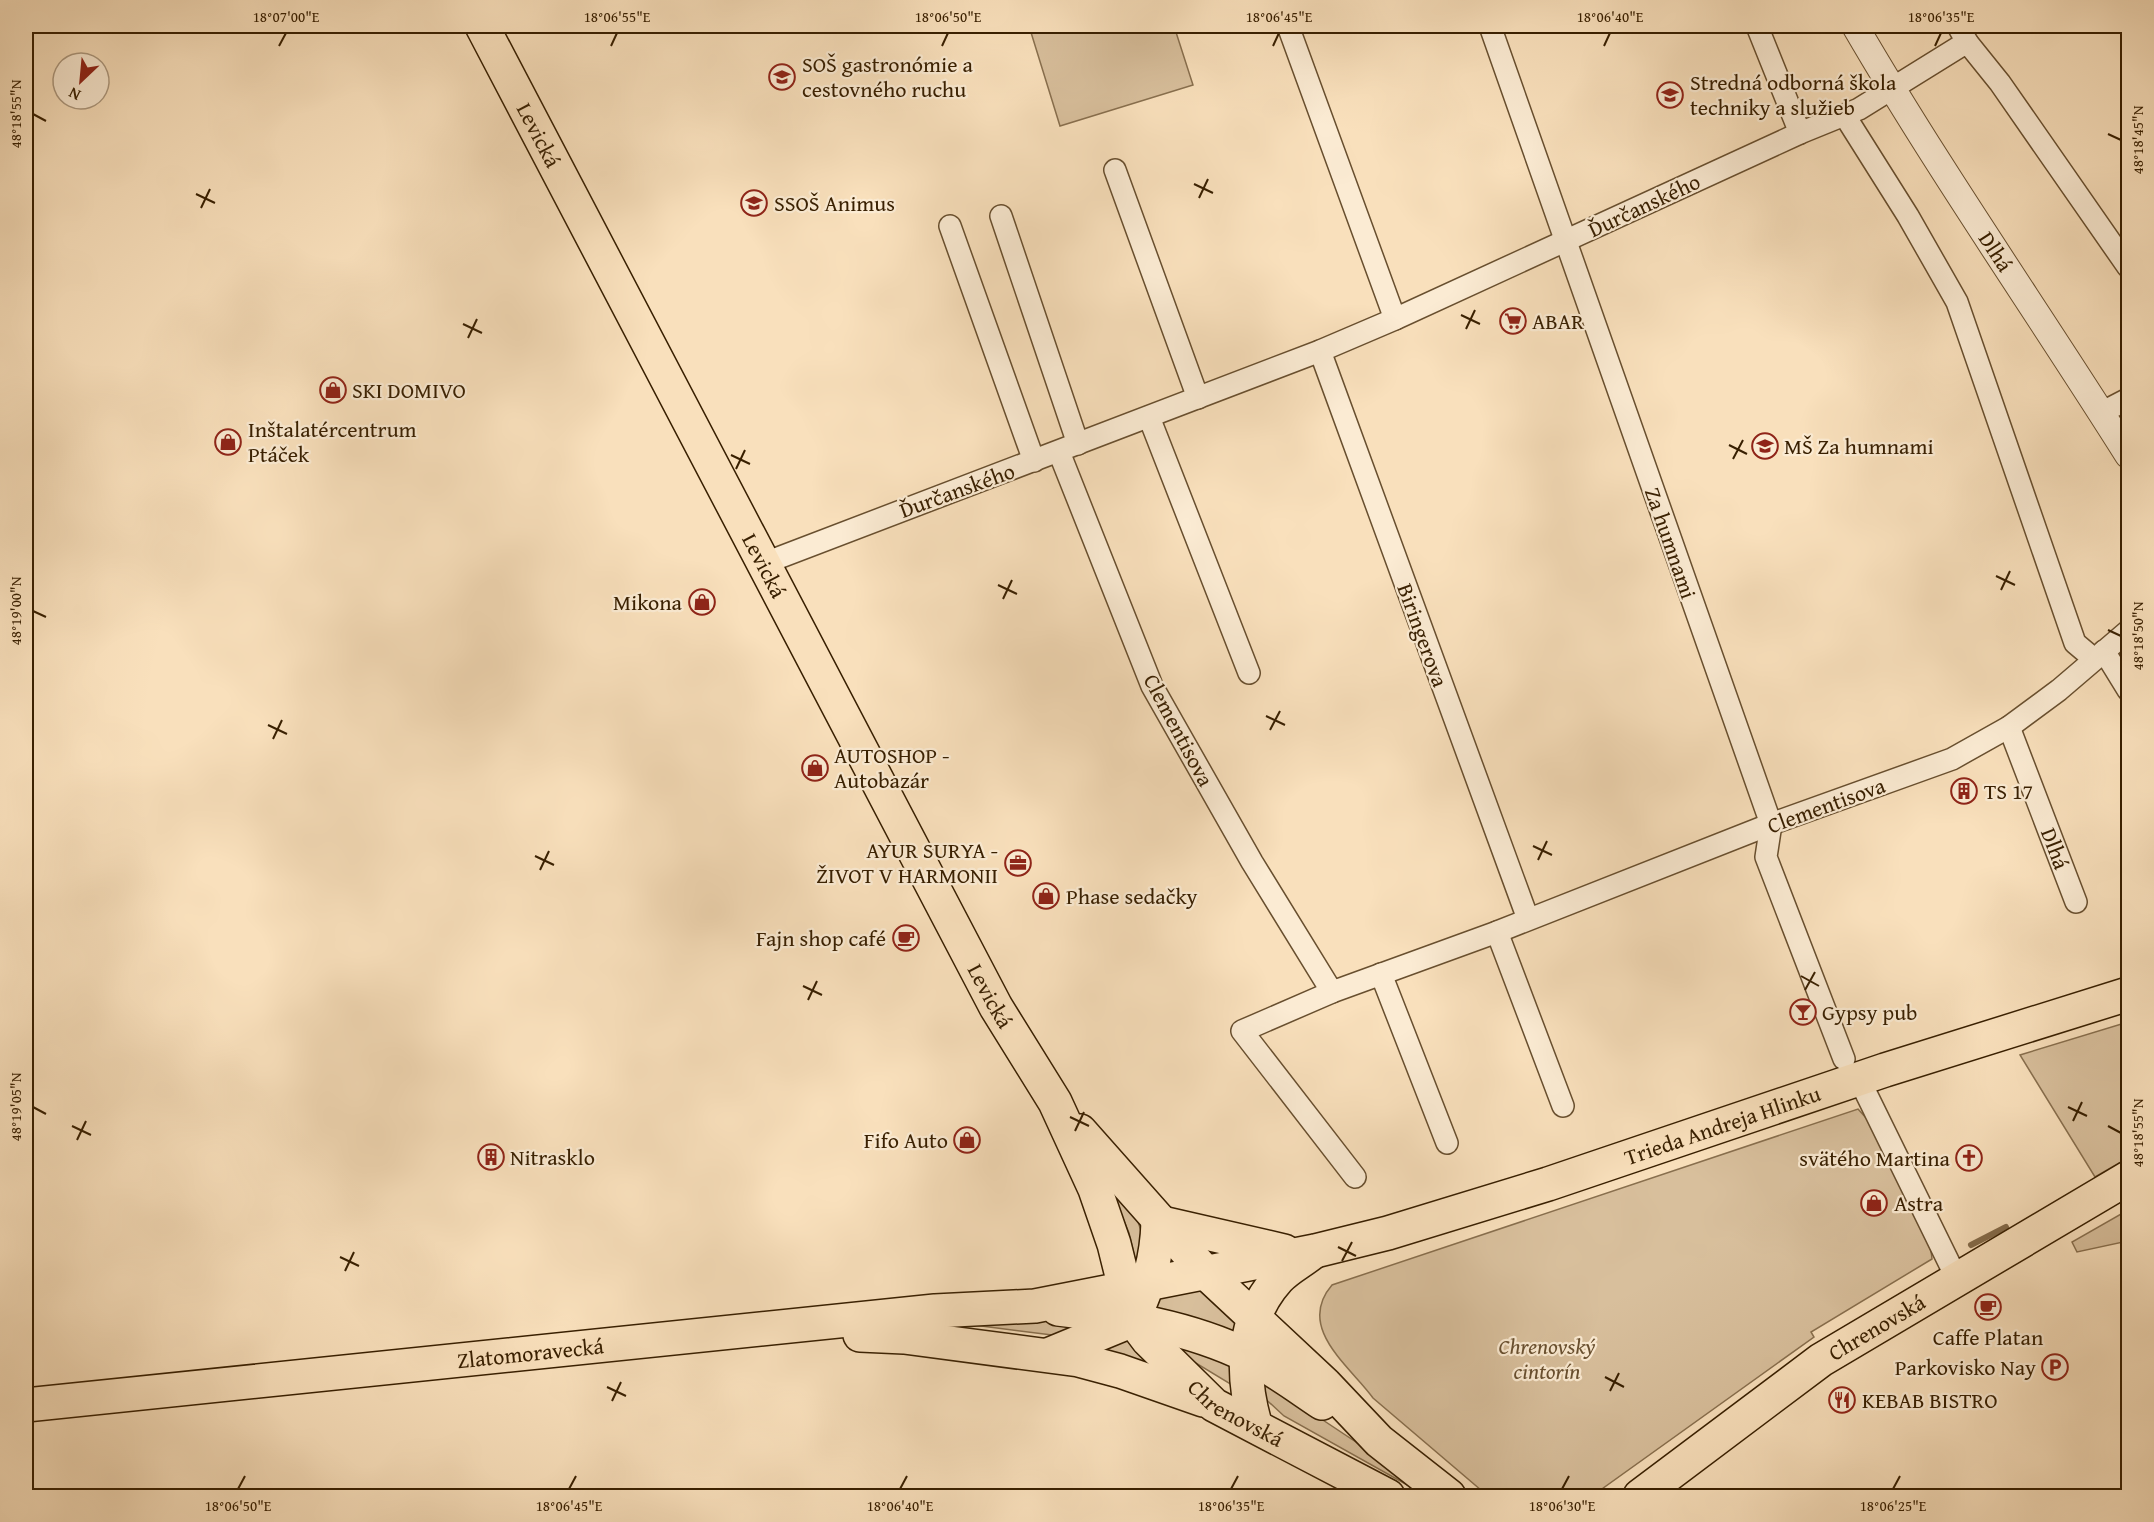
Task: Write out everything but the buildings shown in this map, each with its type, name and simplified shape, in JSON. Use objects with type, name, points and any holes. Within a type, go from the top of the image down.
[{"type":"main road","name":"Levická","points":[[482,26],[996,1006],[1055,1102],[1138,1284]]},
{"type":"main road","name":"Trieda Andreja Hlinku","points":[[1315,1251],[1388,1233],[1548,1184],[1852,1069],[2128,994]]},
{"type":"main road","name":"Levická","points":[[1055,1102],[1158,1222],[1205,1272]]},
{"type":"main road","name":"Chrenovská","points":[[1640,1497],[1821,1360],[1958,1281],[2128,1178]]},
{"type":"main road","points":[[1138,1284],[1157,1250],[1158,1222],[1278,1251],[1315,1251]]},
{"type":"main road","points":[[1035,1306],[1315,1251]]},
{"type":"main road","points":[[1255,1424],[1245,1375],[1245,1355],[1254,1320],[1277,1280],[1315,1251]]},
{"type":"main road","points":[[1205,1272],[1325,1384],[1379,1441]]},
{"type":"main road","name":"Chrenovská","points":[[1138,1284],[1133,1320],[1148,1340],[1214,1405],[1255,1424],[1388,1497]]},
{"type":"main road","points":[[1035,1306],[1133,1320],[1187,1333],[1245,1355],[1379,1441],[1449,1497]]},
{"type":"main road","name":"Zlatomoravecká","points":[[26,1405],[935,1311],[1035,1306]]},
{"type":"main road","points":[[1046,1356],[1133,1320]]},
{"type":"main road","points":[[763,1329],[904,1337],[1079,1360],[1120,1371],[1214,1405]]},
{"type":"street","points":[[1288,26],[1395,319]]},
{"type":"street","name":"Za humnami","points":[[1490,26],[1771,824],[1766,857],[1852,1069],[1958,1281]]},
{"type":"street","points":[[1757,26],[1800,133]]},
{"type":"street","name":"Dlhá","points":[[1855,26],[1892,89],[2128,455]]},
{"type":"street","points":[[1892,89],[1962,34],[2000,83],[2128,267]]},
{"type":"street","name":"Ďurčanského","points":[[765,563],[1320,351],[1567,241],[1800,133],[1845,116],[1892,89]]},
{"type":"street","points":[[1845,116],[1908,216],[1957,302],[2074,644],[2099,655],[2128,690]]},
{"type":"street","points":[[1114,170],[1198,398]]},
{"type":"street","name":"Clementisova","points":[[1001,216],[1068,448],[1152,686],[1252,862],[1332,992]]},
{"type":"street","points":[[950,226],[1034,461]]},
{"type":"street","name":"Biringerova","points":[[1320,351],[1528,919]]},
{"type":"street","points":[[2101,412],[2128,399]]},
{"type":"street","points":[[1149,417],[1249,673]]},
{"type":"street","name":"Clementisova","points":[[1355,1177],[1242,1031],[1332,992],[1497,932],[1771,824],[1952,759],[2009,727],[2059,690],[2128,632]]},
{"type":"street","name":"Dlhá","points":[[2009,727],[2076,902]]},
{"type":"street","points":[[1497,932],[1563,1106]]},
{"type":"street","points":[[1381,974],[1447,1143]]},
{"type":"green space","points":[[1029,26],[1174,26],[1193,85],[1060,126]]},
{"type":"green space","points":[[2128,1022],[2128,1158],[2095,1177],[2020,1055]]},
{"type":"green space","name":"Chrenovský cintorín","points":[[1858,1109],[1867,1119],[1915,1208],[1932,1259],[1811,1332],[1814,1337],[1592,1496],[1488,1496],[1373,1398],[1330,1346],[1323,1331],[1320,1316],[1322,1301],[1332,1285]]},
{"type":"green space","points":[[1122,1196],[1137,1219],[1147,1248],[1137,1267],[1129,1233],[1115,1199]]},
{"type":"green space","points":[[2128,1210],[2128,1241],[2077,1252],[2072,1242]]},
{"type":"green space","points":[[1204,1284],[1241,1320],[1236,1336],[1151,1310],[1156,1291]]},
{"type":"green space","points":[[1072,1319],[1082,1332],[1052,1335],[966,1324]]},
{"type":"green space","points":[[1119,1329],[1158,1368],[1085,1352]]},
{"type":"green space","points":[[1165,1337],[1232,1364],[1232,1385],[1166,1345]]},
{"type":"green space","points":[[1255,1375],[1380,1458],[1427,1496],[1284,1416],[1258,1392]]},
{"type":"waterway","points":[[1971,1245],[2006,1227]]},
{"type":"place","name":"SOŠ gastronómie a cestovného ruchu","points":[[782,77]]},
{"type":"place","name":"Stredná odborná škola techniky a služieb","points":[[1670,95]]},
{"type":"place","name":"SSOŠ Animus","points":[[754,203]]},
{"type":"place","name":"ABAR","points":[[1513,321]]},
{"type":"place","name":"SKI DOMIVO","points":[[333,390]]},
{"type":"place","name":"Inštalatércentrum Ptáček","points":[[228,442]]},
{"type":"place","name":"MŠ Za humnami","points":[[1765,446]]},
{"type":"place","name":"Mikona","points":[[702,602]]},
{"type":"place","name":"AUTOSHOP - Autobazár","points":[[815,768]]},
{"type":"place","name":"TS 17","points":[[1964,791]]},
{"type":"place","name":"AYUR SURYA - ŽIVOT V HARMONII","points":[[1018,863]]},
{"type":"place","name":"Phase sedačky","points":[[1046,896]]},
{"type":"place","name":"Fajn shop café","points":[[906,938]]},
{"type":"place","name":"Gypsy pub","points":[[1803,1012]]},
{"type":"place","name":"Fifo Auto","points":[[967,1140]]},
{"type":"place","name":"Nitrasklo","points":[[491,1157]]},
{"type":"place","name":"svätého Martina","points":[[1969,1158]]},
{"type":"place","name":"Astra","points":[[1874,1203]]},
{"type":"place","name":"Caffe Platan","points":[[1988,1307]]},
{"type":"place","name":"Parkovisko Nay","points":[[2055,1367]]},
{"type":"place","name":"KEBAB BISTRO","points":[[1842,1400]]}]
